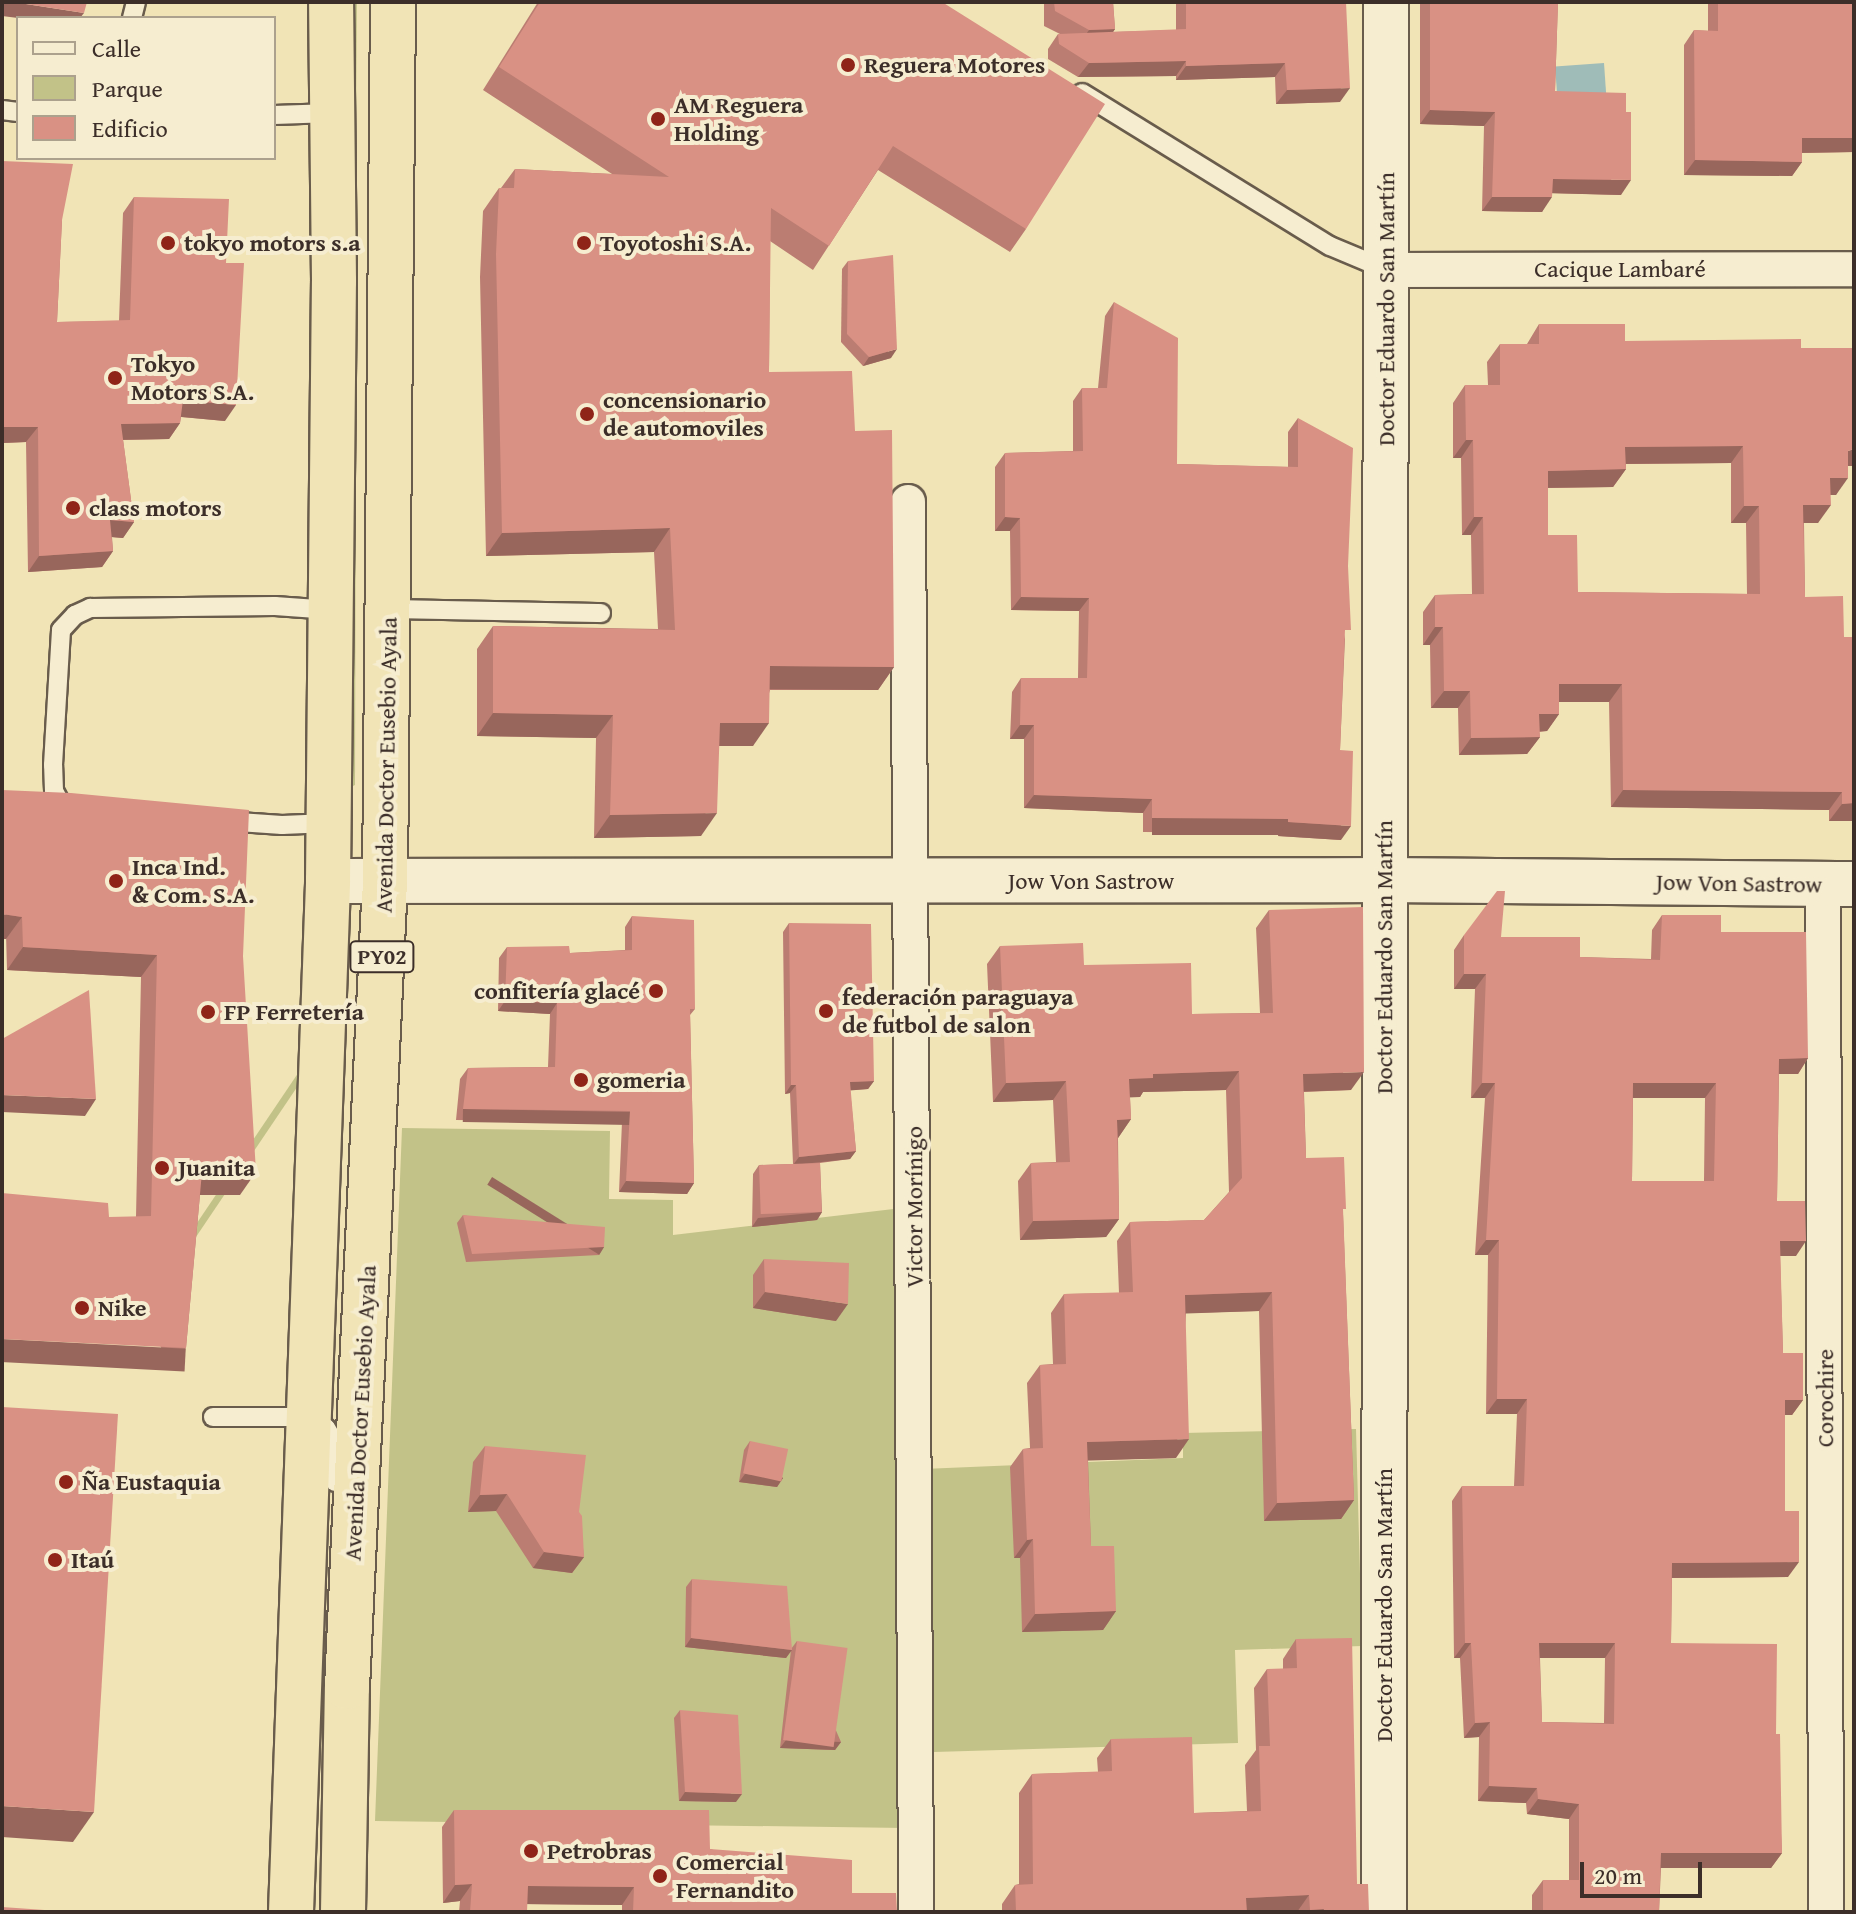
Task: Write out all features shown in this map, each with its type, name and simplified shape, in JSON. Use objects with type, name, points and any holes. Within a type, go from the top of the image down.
[{"type":"highway","name":"Avenida Doctor Eusebio Ayala","points":[[291,1912],[328,881],[331,2]]},
{"type":"highway","name":"Avenida Doctor Eusebio Ayala","points":[[343,1912],[347,1687],[385,882],[393,2]]},
{"type":"street","name":"Doctor Eduardo San Martín","points":[[1384,1912],[1386,2]]},
{"type":"street","name":"Cacique Lambaré","points":[[1387,270],[1854,269]]},
{"type":"street","name":"Victor Morínigo","points":[[908,502],[913,882],[916,1912]]},
{"type":"street","name":"Jow Von Sastrow","points":[[328,881],[1384,880],[1839,884]]},
{"type":"street","name":"Corochire","points":[[1826,1912],[1839,884]]},
{"type":"lane","points":[[1065,83],[1330,246],[1387,270]]},
{"type":"lane","points":[[276,115],[332,113]]},
{"type":"lane","points":[[84,810],[62,806],[54,791],[61,630],[75,615],[90,608],[275,606],[331,610]]},
{"type":"lane","points":[[388,609],[601,613]]},
{"type":"lane","points":[[206,819],[282,825],[329,823]]},
{"type":"lane","points":[[213,1417],[310,1417],[326,1428],[335,1443],[335,1495]]},
{"type":"lane","points":[[333,1588],[331,1665],[347,1687]]},
{"type":"green space","points":[[347,2],[357,2],[355,238]]},
{"type":"green space","points":[[353,405],[356,408],[355,785],[349,788]]},
{"type":"green space","points":[[344,1005],[350,1009],[140,1321],[134,1317]]},
{"type":"green space","points":[[402,1128],[610,1131],[609,1199],[673,1200],[673,1235],[902,1208],[905,1828],[375,1821]]},
{"type":"green space","points":[[1356,1429],[1362,1646],[1235,1650],[1238,1743],[934,1752],[923,1469],[1183,1458],[1183,1433]]},
{"type":"water","points":[[1604,63],[1606,93],[1557,96],[1555,66]]},
{"type":"building","points":[[13,2],[87,2],[84,13]]},
{"type":"building","points":[[540,2],[942,2],[1105,104],[1026,229],[893,146],[829,246],[771,208],[769,372],[852,371],[855,431],[892,430],[894,667],[770,666],[769,723],[720,723],[717,813],[610,815],[613,715],[493,713],[493,626],[675,630],[670,528],[502,533],[496,254],[499,188],[514,188],[515,169],[669,177],[499,67]]},
{"type":"building","points":[[1054,2],[1113,2],[1115,29],[1089,30],[1055,11]]},
{"type":"building","points":[[1186,2],[1346,2],[1350,88],[1287,90],[1285,63],[1186,66],[1186,61],[1089,63],[1059,44],[1058,34],[1186,29]]},
{"type":"building","points":[[1430,2],[1558,2],[1555,91],[1626,93],[1626,112],[1631,112],[1631,180],[1553,179],[1552,197],[1492,197],[1495,112],[1430,110]]},
{"type":"building","points":[[1718,2],[1854,2],[1854,138],[1802,138],[1802,162],[1695,160],[1694,30],[1718,31]]},
{"type":"building","points":[[2,161],[73,164],[62,220],[57,322],[130,320],[134,197],[229,199],[226,263],[244,263],[236,405],[183,400],[180,423],[121,424],[134,522],[110,520],[113,551],[39,556],[38,427],[2,427]]},
{"type":"building","points":[[893,255],[897,349],[869,357],[847,334],[848,261]]},
{"type":"building","points":[[1114,302],[1178,338],[1177,464],[1298,467],[1298,418],[1353,448],[1348,566],[1351,630],[1345,630],[1340,750],[1353,751],[1351,826],[1288,822],[1288,819],[1152,818],[1152,799],[1034,795],[1034,725],[1020,725],[1021,678],[1087,678],[1089,598],[1021,597],[1020,518],[1005,517],[1005,453],[1083,451],[1082,388],[1107,388]]},
{"type":"building","points":[[1539,324],[1625,324],[1625,341],[1801,339],[1801,348],[1854,348],[1854,449],[1848,451],[1848,478],[1830,478],[1831,505],[1803,505],[1805,597],[1843,596],[1844,637],[1854,637],[1854,803],[1842,804],[1842,792],[1623,790],[1622,684],[1559,684],[1559,714],[1539,714],[1540,737],[1471,738],[1470,691],[1444,691],[1443,627],[1435,627],[1435,595],[1484,594],[1483,517],[1474,517],[1473,440],[1466,440],[1465,385],[1500,385],[1500,344],[1539,344]],"holes":[[[1743,446],[1744,506],[1759,506],[1760,594],[1578,592],[1577,535],[1548,535],[1548,471],[1626,469],[1625,447]]]},
{"type":"building","points":[[2,790],[71,793],[249,810],[243,956],[256,1172],[202,1172],[186,1348],[2,1339],[2,1193],[108,1203],[109,1217],[151,1216],[157,955],[23,947],[22,917],[2,914]]},
{"type":"building","points":[[1497,891],[1505,891],[1501,937],[1580,937],[1580,957],[1660,960],[1662,915],[1721,915],[1721,932],[1806,932],[1808,1058],[1779,1059],[1777,1201],[1805,1201],[1806,1241],[1780,1241],[1783,1353],[1803,1353],[1803,1400],[1785,1400],[1785,1511],[1799,1511],[1799,1562],[1672,1563],[1671,1643],[1777,1644],[1776,1734],[1780,1734],[1782,1853],[1661,1853],[1659,1912],[1543,1912],[1543,1880],[1579,1880],[1579,1804],[1538,1799],[1537,1788],[1489,1786],[1490,1722],[1475,1723],[1471,1643],[1465,1643],[1462,1486],[1524,1486],[1527,1399],[1497,1399],[1499,1240],[1486,1240],[1495,1083],[1482,1083],[1486,974],[1464,974],[1464,935]],"holes":[[[1633,1083],[1716,1083],[1714,1181],[1632,1181]],[[1539,1643],[1615,1643],[1614,1724],[1542,1722]]]},
{"type":"building","points":[[1363,907],[1364,1072],[1303,1074],[1306,1158],[1344,1157],[1346,1209],[1343,1209],[1354,1500],[1277,1503],[1272,1292],[1185,1295],[1189,1439],[1087,1442],[1091,1546],[1114,1546],[1116,1611],[1035,1614],[1033,1539],[1027,1540],[1023,1449],[1043,1448],[1040,1365],[1066,1364],[1064,1294],[1133,1292],[1130,1222],[1204,1220],[1242,1178],[1239,1071],[1153,1074],[1153,1078],[1129,1079],[1131,1119],[1117,1120],[1119,1219],[1033,1221],[1031,1163],[1070,1162],[1066,1081],[1006,1083],[1000,946],[1083,943],[1084,965],[1191,963],[1192,1014],[1273,1013],[1269,910]]},
{"type":"building","points":[[632,916],[694,920],[695,1009],[690,1009],[694,1183],[626,1181],[630,1111],[463,1109],[468,1068],[555,1067],[557,1003],[505,1001],[507,947],[569,946],[570,953],[632,950]]},
{"type":"building","name":"federación paraguaya de futbol de salon","points":[[789,923],[871,924],[874,1081],[850,1082],[856,1151],[799,1157],[796,1085],[791,1085]]},
{"type":"building","points":[[89,990],[96,1099],[2,1095],[2,1039]]},
{"type":"building","points":[[820,1163],[822,1212],[761,1214],[759,1165]]},
{"type":"building","points":[[463,1215],[605,1227],[604,1247],[472,1254]]},
{"type":"building","points":[[764,1259],[849,1263],[848,1304],[765,1292]]},
{"type":"building","points":[[2,1407],[118,1414],[94,1812],[2,1806]]},
{"type":"building","points":[[750,1441],[788,1449],[781,1481],[743,1473]]},
{"type":"building","points":[[485,1446],[586,1455],[579,1512],[582,1516],[584,1557],[544,1552],[507,1494],[480,1495]]},
{"type":"building","points":[[692,1579],[787,1586],[792,1650],[691,1638]]},
{"type":"building","points":[[1352,1638],[1357,1884],[1368,1884],[1369,1912],[1310,1910],[1309,1895],[1246,1898],[1247,1912],[1016,1912],[1015,1885],[1033,1884],[1032,1774],[1112,1771],[1111,1739],[1192,1737],[1194,1813],[1261,1811],[1259,1746],[1270,1746],[1267,1669],[1297,1668],[1296,1639]]},
{"type":"building","points":[[797,1641],[848,1648],[834,1747],[783,1740]]},
{"type":"building","points":[[680,1710],[738,1715],[742,1794],[685,1792]]},
{"type":"building","points":[[454,1810],[709,1810],[710,1849],[852,1860],[852,1893],[896,1893],[897,1912],[633,1912],[634,1887],[528,1886],[527,1912],[470,1912],[472,1884],[455,1885]]},
{"type":"building","points":[[2,1907],[73,1912],[2,1912]]},
{"type":"place","name":"Reguera Motores","points":[[848,65]]},
{"type":"place","name":"AM Reguera Holding","points":[[658,119]]},
{"type":"place","name":"tokyo motors s.a","points":[[168,243]]},
{"type":"place","name":"Toyotoshi S.A.","points":[[584,243]]},
{"type":"place","name":"Tokyo Motors S.A.","points":[[115,378]]},
{"type":"place","name":"concensionario de automoviles","points":[[587,414]]},
{"type":"place","name":"class motors","points":[[73,508]]},
{"type":"place","name":"Inca Ind. & Com. S.A.","points":[[116,881]]},
{"type":"place","name":"confitería glacé","points":[[656,991]]},
{"type":"place","name":"federación paraguaya de futbol de salon","points":[[826,1011]]},
{"type":"place","name":"FP Ferretería","points":[[208,1012]]},
{"type":"place","name":"gomeria","points":[[581,1080]]},
{"type":"place","name":"Juanita","points":[[162,1168]]},
{"type":"place","name":"Nike","points":[[82,1308]]},
{"type":"place","name":"Ña Eustaquia","points":[[66,1482]]},
{"type":"place","name":"Itaú","points":[[55,1560]]},
{"type":"place","name":"Petrobras","points":[[531,1851]]},
{"type":"place","name":"Comercial Fernandito","points":[[660,1876]]}]
